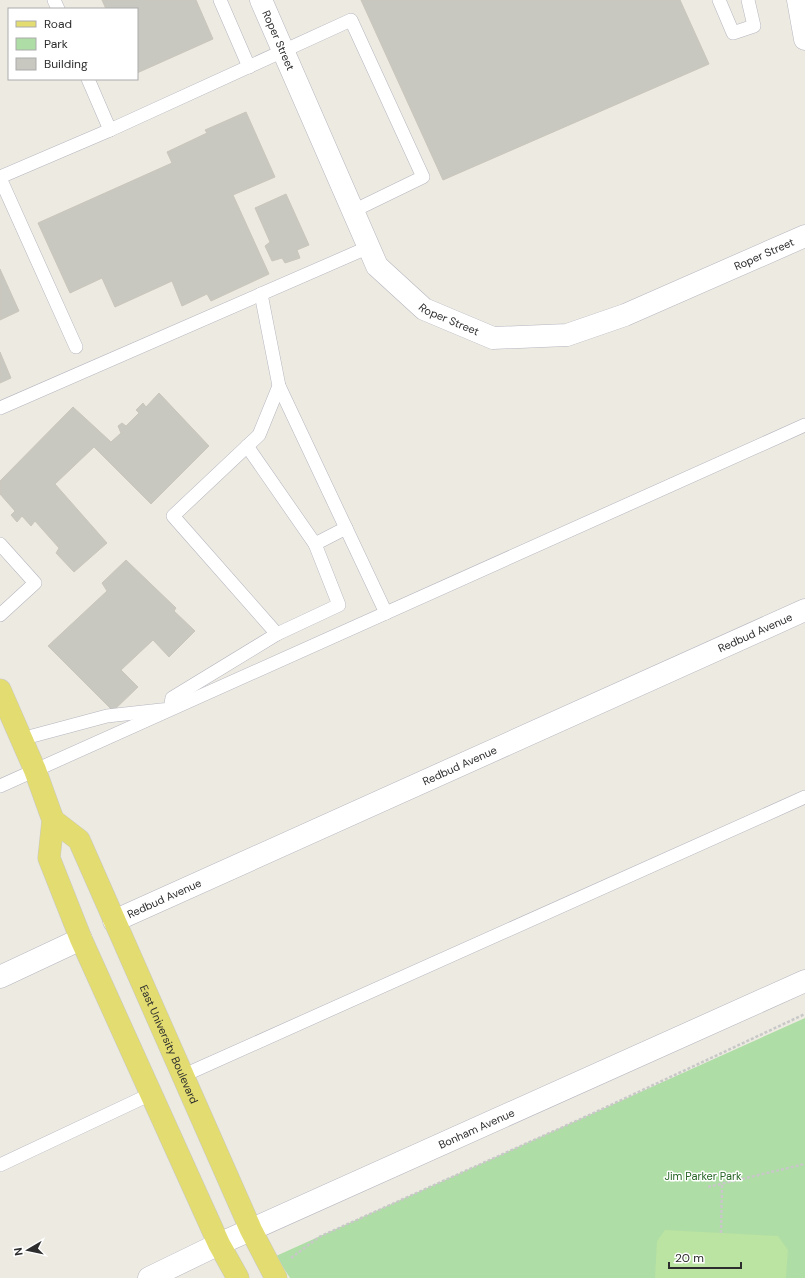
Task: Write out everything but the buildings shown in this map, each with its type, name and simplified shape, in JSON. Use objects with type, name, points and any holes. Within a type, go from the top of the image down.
[{"type":"main road","points":[[0,690],[34,770],[53,820],[49,858],[81,939],[219,1244],[238,1278]]},
{"type":"main road","name":"East University Boulevard","points":[[53,820],[79,840],[251,1230],[276,1278]]},
{"type":"street","name":"Roper Street","points":[[262,0],[377,266],[424,309],[493,338],[567,335],[625,315],[805,236]]},
{"type":"street","points":[[798,0],[805,39]]},
{"type":"street","name":"Redbud Avenue","points":[[114,921],[805,610]]},
{"type":"street","points":[[0,977],[81,939]]},
{"type":"street","name":"Bonham Avenue","points":[[149,1278],[219,1244],[805,981]]},
{"type":"lane","points":[[220,0],[249,67]]},
{"type":"lane","points":[[718,0],[733,33],[754,26],[748,0]]},
{"type":"lane","points":[[76,347],[0,178],[284,52],[351,20],[423,177],[353,211]]},
{"type":"lane","points":[[88,80],[110,130]]},
{"type":"lane","points":[[0,408],[369,247]]},
{"type":"lane","points":[[261,294],[279,386],[386,613]]},
{"type":"lane","points":[[277,634],[174,516],[259,435],[279,386]]},
{"type":"lane","points":[[0,786],[805,425]]},
{"type":"lane","points":[[170,709],[172,698],[277,634],[339,606],[315,544],[247,446]]},
{"type":"lane","points":[[315,544],[346,528]]},
{"type":"lane","points":[[0,544],[35,583],[0,615]]},
{"type":"lane","points":[[21,739],[107,716],[170,709]]},
{"type":"lane","points":[[182,1076],[805,796]]},
{"type":"lane","points":[[0,1165],[151,1094]]},
{"type":"path","points":[[288,1260],[319,1237],[585,1117],[805,1014]]},
{"type":"path","points":[[708,1187],[805,1164]]},
{"type":"path","points":[[721,1233],[722,1184]]},
{"type":"green space","name":"Jim Parker Park","points":[[805,1018],[805,1278],[290,1278],[276,1256]]},
{"type":"green space","points":[[665,1230],[778,1236],[788,1250],[786,1278],[655,1278],[657,1241]]}]
